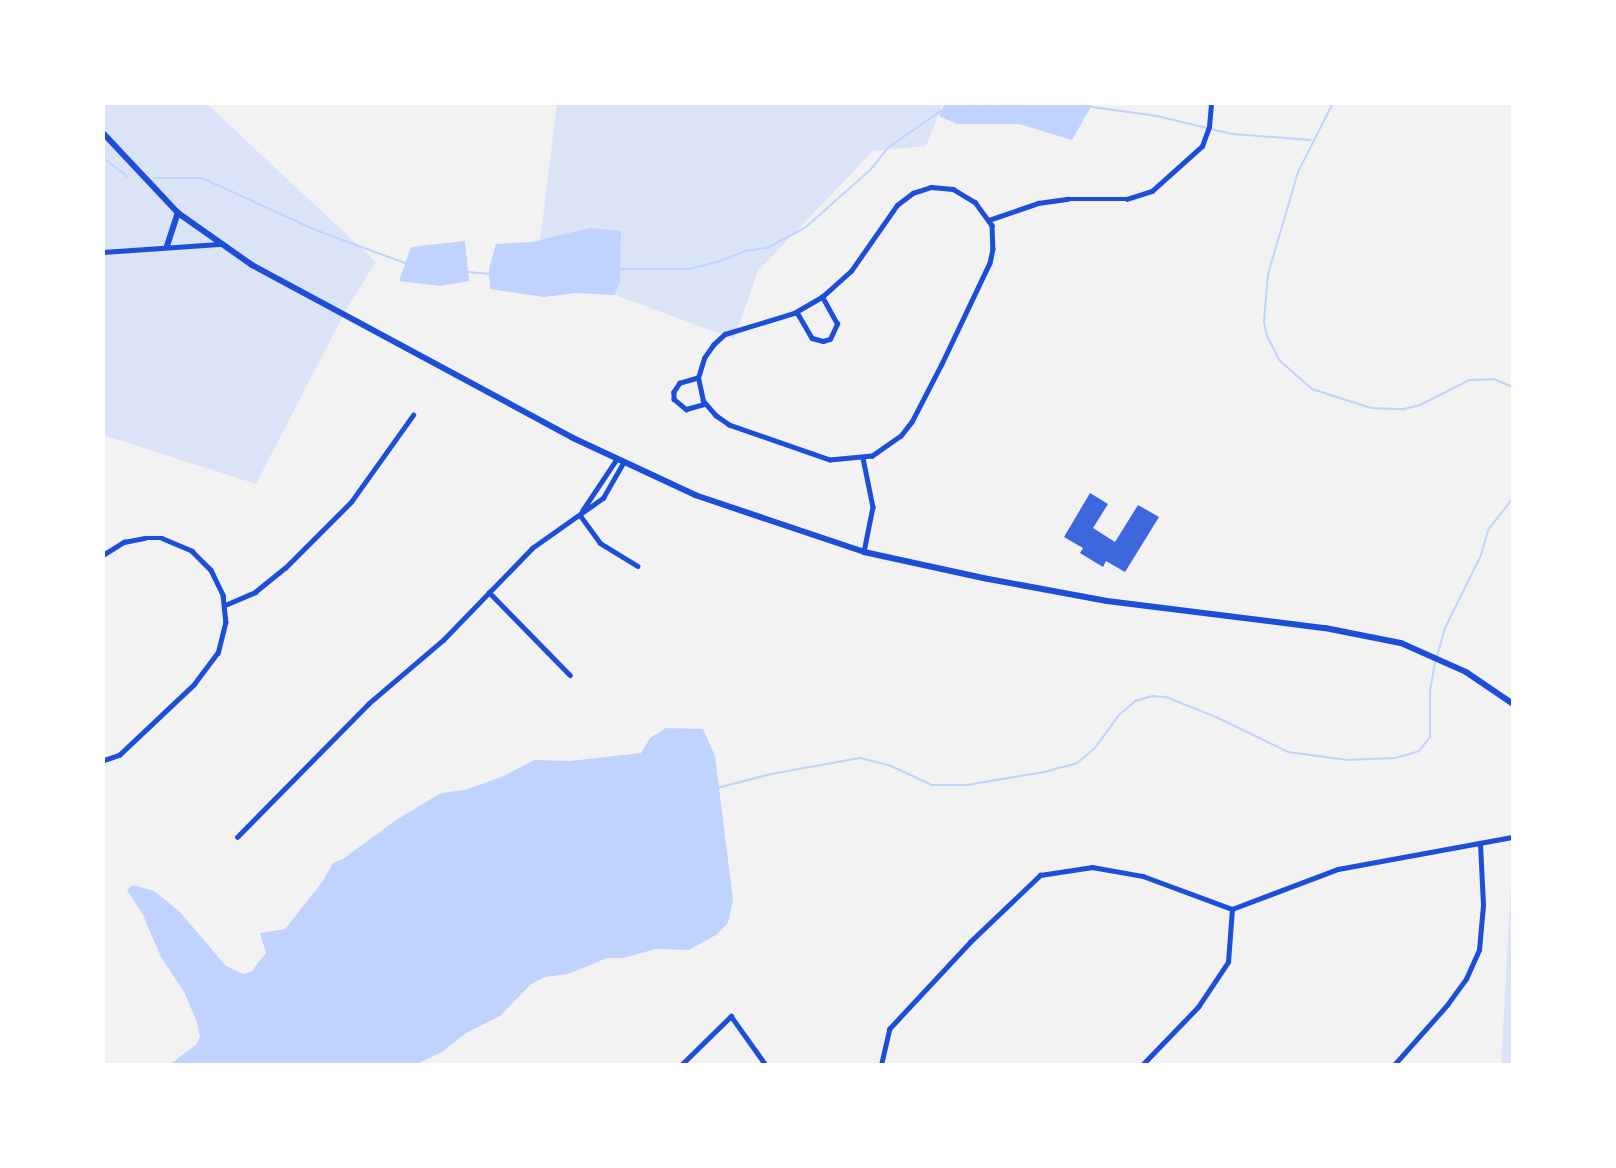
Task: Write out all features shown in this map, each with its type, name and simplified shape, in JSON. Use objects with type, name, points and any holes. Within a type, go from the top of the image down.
[{"type":"main road","points":[[103,133],[178,213],[219,244],[269,275],[620,461],[720,504],[864,552],[1107,601],[1325,628],[1401,643],[1453,664],[1513,704]]},
{"type":"main road","points":[[167,246],[178,213]]},
{"type":"street","points":[[989,220],[1016,208],[1048,201],[1127,198],[1152,191],[1202,146],[1209,127],[1211,103]]},
{"type":"street","points":[[931,187],[953,189],[971,198],[989,220],[994,237],[990,263],[918,410],[896,440],[863,458],[838,461],[814,456],[729,425],[705,404],[698,378],[708,351],[721,337],[797,312],[822,297],[851,271],[893,210],[913,193],[931,187]]},
{"type":"street","points":[[103,252],[219,244]]},
{"type":"street","points":[[797,312],[812,338],[819,341],[830,339],[837,324],[822,297]]},
{"type":"street","points":[[698,378],[680,383],[674,392],[674,399],[686,409],[705,404]]},
{"type":"street","points":[[225,605],[255,592],[285,568],[342,511],[413,415]]},
{"type":"street","points":[[863,458],[873,507],[864,552]]},
{"type":"street","points":[[580,515],[620,461]]},
{"type":"street","points":[[237,837],[369,704],[433,649],[538,543],[603,498],[620,461]]},
{"type":"street","points":[[580,515],[600,543],[638,566]]},
{"type":"street","points":[[103,555],[124,542],[145,538],[177,543],[204,561],[225,605],[222,643],[209,667],[120,755],[103,761]]},
{"type":"street","points":[[489,592],[570,676]]},
{"type":"street","points":[[881,1065],[888,1029],[970,942],[1040,874],[1092,867],[1143,876],[1233,909],[1338,869],[1513,836]]},
{"type":"street","points":[[1394,1065],[1447,1005],[1466,979],[1479,950],[1483,905],[1480,844]]},
{"type":"street","points":[[1142,1065],[1198,1007],[1228,961],[1233,909]]},
{"type":"street","points":[[681,1065],[731,1016],[766,1065]]},
{"type":"shaded area","points":[[103,103],[206,103],[376,262],[347,308],[256,484],[103,435]]},
{"type":"shaded area","points":[[557,103],[943,103],[926,146],[873,151],[758,271],[734,339],[537,266]]},
{"type":"shaded area","points":[[1513,847],[1513,1065],[1501,1065]]},
{"type":"water","points":[[945,103],[1093,103],[1072,140],[1019,124],[957,124],[939,116]]},
{"type":"water","points":[[590,228],[621,231],[620,283],[614,295],[576,293],[544,297],[490,289],[489,269],[496,244],[532,242]]},
{"type":"water","points":[[465,241],[469,281],[440,286],[399,281],[411,247]]},
{"type":"water","points":[[666,728],[703,729],[715,756],[733,900],[728,923],[716,935],[689,950],[656,949],[623,958],[607,958],[568,974],[545,977],[531,984],[500,1016],[466,1033],[442,1052],[415,1065],[169,1065],[197,1044],[200,1037],[197,1022],[184,992],[161,957],[143,915],[127,890],[133,885],[154,891],[179,911],[226,966],[243,974],[251,972],[266,953],[260,933],[285,929],[323,881],[333,863],[441,793],[465,790],[504,776],[534,760],[570,761],[641,753],[650,738]]},
{"type":"building","points":[[1090,493],[1108,504],[1093,528],[1115,542],[1138,505],[1159,517],[1125,572],[1106,561],[1103,567],[1080,553],[1083,548],[1064,537]]},
{"type":"waterway","points":[[1333,103],[1298,172],[1268,274],[1264,322],[1267,336],[1279,360],[1312,389],[1371,408],[1404,409],[1420,405],[1469,380],[1494,379],[1513,387]]},
{"type":"waterway","points":[[1092,107],[1157,116],[1232,134],[1311,140]]},
{"type":"waterway","points":[[621,269],[689,269],[718,262],[745,251],[767,248],[806,227],[871,169],[889,147],[942,110]]},
{"type":"waterway","points":[[103,158],[128,177]]},
{"type":"waterway","points":[[153,178],[202,178],[318,231],[405,263]]},
{"type":"waterway","points":[[468,272],[489,274]]},
{"type":"waterway","points":[[1437,656],[1445,628],[1481,555],[1488,530],[1513,498]]},
{"type":"waterway","points":[[717,788],[771,774],[860,758],[889,765],[932,785],[967,785],[1044,772],[1077,763],[1095,748],[1118,716],[1135,701],[1153,696],[1166,697],[1216,717],[1288,752],[1347,760],[1395,758],[1419,751],[1430,737],[1430,691],[1435,662]]}]
